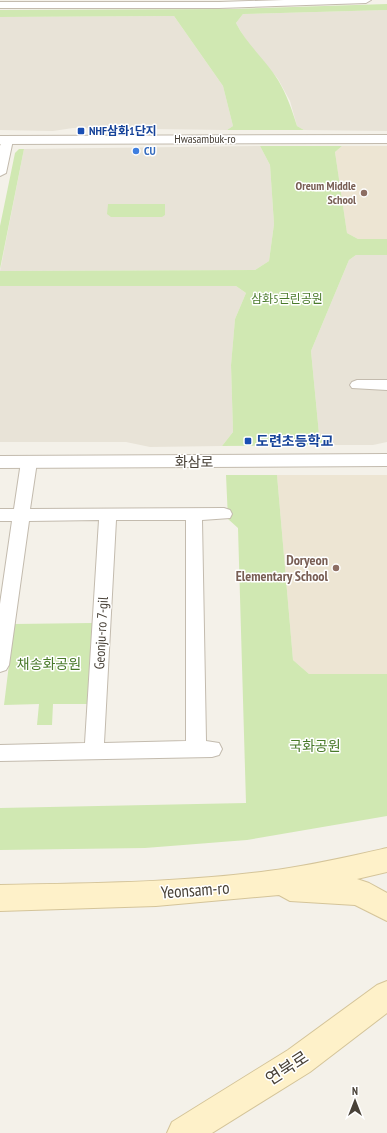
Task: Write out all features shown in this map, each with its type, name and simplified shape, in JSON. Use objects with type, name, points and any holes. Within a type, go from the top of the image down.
[{"type":"main road","name":"Yeonsam-ro","points":[[0,898],[112,895],[251,886],[387,860]]},
{"type":"main road","points":[[251,886],[359,892],[387,908]]},
{"type":"main road","name":"연북로","points":[[183,1133],[299,1061],[386,993]]},
{"type":"street","points":[[0,5],[26,3],[182,3],[366,0]]},
{"type":"street","name":"Hwasambuk-ro","points":[[3,140],[387,139]]},
{"type":"street","points":[[0,171],[3,140]]},
{"type":"street","points":[[357,385],[387,385]]},
{"type":"street","name":"화삼로","points":[[0,462],[387,460]]},
{"type":"street","points":[[0,665],[29,462]]},
{"type":"street","name":"Geonju-ro 7-gil","points":[[94,751],[108,514]]},
{"type":"street","points":[[0,753],[204,749],[194,514]]},
{"type":"street","points":[[0,515],[224,514]]},
{"type":"shaded area","points":[[387,10],[387,131],[304,130],[297,126],[290,101],[278,79],[247,42],[236,23],[243,14]]},
{"type":"shaded area","points":[[174,16],[223,86],[233,126],[227,130],[73,128],[53,131],[0,130],[0,17]]},
{"type":"shaded area","points":[[260,146],[270,165],[274,224],[269,261],[255,270],[0,271],[24,149]]},
{"type":"shaded area","name":"Oreum Middle School","points":[[342,146],[387,146],[387,239],[358,239],[347,233],[335,152]]},
{"type":"shaded area","points":[[356,255],[387,255],[387,442],[373,445],[333,445],[319,434],[311,351],[349,260]]},
{"type":"shaded area","points":[[0,286],[236,286],[246,293],[235,319],[231,365],[233,432],[222,446],[150,447],[126,442],[0,442]]},
{"type":"shaded area","name":"Doryeon Elementary School","points":[[277,475],[387,475],[387,674],[309,674],[293,660]]},
{"type":"green space","points":[[387,4],[387,10],[243,14],[236,23],[240,31],[278,80],[287,97],[297,126],[304,130],[227,130],[233,126],[223,86],[174,16],[0,17],[0,10],[233,9]]},
{"type":"green space","name":"삼화5근린공원","points":[[260,146],[342,146],[335,152],[347,233],[358,239],[387,239],[387,255],[356,255],[349,260],[311,351],[319,434],[333,445],[222,446],[233,432],[231,365],[235,319],[246,293],[236,286],[0,286],[0,271],[255,270],[269,261],[274,224],[270,165]]},
{"type":"green space","points":[[19,149],[24,149],[0,269],[0,226],[15,153]]},
{"type":"green space","points":[[108,204],[165,204],[165,215],[162,217],[111,217],[107,214]]},
{"type":"green space","name":"국화공원","points":[[226,475],[277,475],[293,660],[309,674],[387,674],[387,816],[247,840],[145,848],[0,850],[0,808],[246,803],[238,528],[228,519]]},
{"type":"green space","name":"채송화공원","points":[[92,623],[87,704],[53,704],[52,725],[37,725],[39,704],[4,705],[14,624]]},
{"type":"place","name":"NHF삼화1단지","points":[[81,131]]},
{"type":"place","name":"CU","points":[[136,151]]},
{"type":"place","name":"Oreum Middle School","points":[[364,193]]},
{"type":"place","name":"도련초등학교","points":[[248,441]]},
{"type":"place","name":"Doryeon Elementary School","points":[[336,568]]}]
